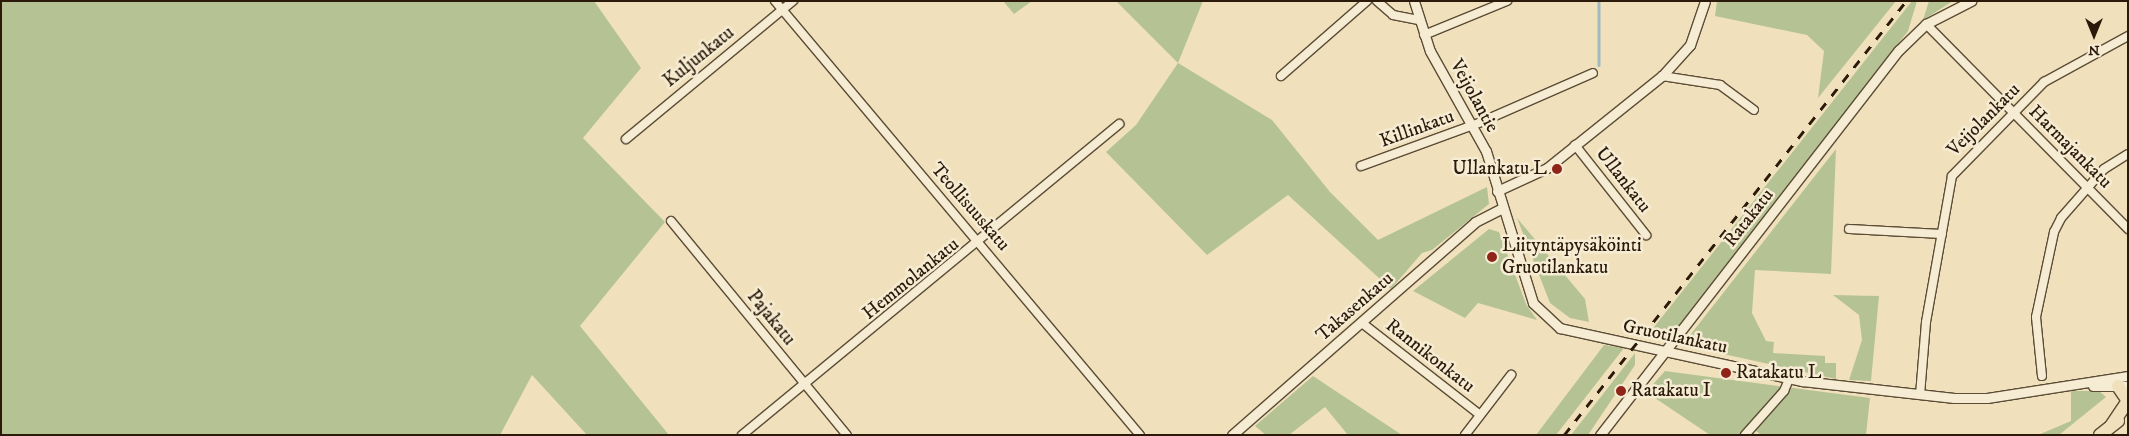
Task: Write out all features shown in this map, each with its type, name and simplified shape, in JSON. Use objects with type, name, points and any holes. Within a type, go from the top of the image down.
[{"type":"highway","points":[[2111,426],[2128,401],[2123,386]]},
{"type":"highway","points":[[2100,435],[2128,414]]},
{"type":"street","name":"Teollisuuskatu","points":[[775,1],[1140,435]]},
{"type":"street","name":"Kuljunkatu","points":[[626,139],[793,1]]},
{"type":"street","points":[[1281,76],[1367,1]]},
{"type":"street","points":[[1377,1],[1394,15],[1419,20]]},
{"type":"street","name":"Veijolantie","points":[[1414,1],[1424,35],[1475,124],[1502,208]]},
{"type":"street","points":[[1424,35],[1507,1]]},
{"type":"street","points":[[1497,191],[1522,183],[1575,145],[1662,76],[1690,45],[1705,1]]},
{"type":"street","name":"Ratakatu","points":[[1600,435],[1900,50],[1926,24],[1971,1]]},
{"type":"street","name":"Harmajankatu","points":[[1926,24],[2128,229]]},
{"type":"street","name":"Veijolankatu","points":[[1920,395],[1926,322],[1952,176],[2013,113],[2052,77],[2128,36]]},
{"type":"street","name":"Killinkatu","points":[[1362,166],[1475,124],[1593,73]]},
{"type":"street","points":[[1662,76],[1720,85],[1754,110]]},
{"type":"street","name":"Hemmolankatu","points":[[742,435],[980,243],[1119,124]]},
{"type":"street","name":"Ullankatu","points":[[1575,145],[1646,235]]},
{"type":"street","points":[[2042,376],[2036,339],[2043,277],[2060,218],[2104,169],[2128,154]]},
{"type":"street","name":"Gruotilankatu","points":[[1502,208],[1533,303],[1548,321],[1582,336],[1789,378],[1920,395],[1987,398],[2068,385]]},
{"type":"street","name":"Takasenkatu","points":[[1232,435],[1475,222],[1502,208]]},
{"type":"street","name":"Pajakatu","points":[[671,221],[847,435]]},
{"type":"street","points":[[1849,229],[1942,234]]},
{"type":"street","name":"Rannikonkatu","points":[[1362,323],[1479,414]]},
{"type":"street","name":"Rannikonkatu","points":[[1465,435],[1511,374]]},
{"type":"street","points":[[2068,385],[2128,376]]},
{"type":"street","points":[[1745,435],[1784,391],[1789,378]]},
{"type":"street","points":[[2068,385],[2123,386]]},
{"type":"green space","points":[[1,1],[594,1],[641,68],[583,138],[665,222],[580,326],[669,435],[587,435],[532,375],[500,435],[1,435]]},
{"type":"green space","points":[[1003,1],[1032,1],[1014,14]]},
{"type":"green space","points":[[1116,1],[1203,1],[1178,63]]},
{"type":"green space","points":[[1717,1],[1896,1],[1818,98],[1824,51],[1807,35],[1715,16]]},
{"type":"green space","points":[[1912,1],[1917,1],[1908,31],[1670,337],[1656,332],[1647,336]]},
{"type":"green space","points":[[1929,1],[1953,1],[1923,20]]},
{"type":"green space","points":[[1178,63],[1272,120],[1330,192],[1378,240],[1487,187],[1489,204],[1432,250],[1422,253],[1391,289],[1288,195],[1207,255],[1106,152],[1136,125]]},
{"type":"green space","points":[[1836,149],[1831,274],[1755,270],[1752,313],[1766,341],[1774,342],[1773,353],[1825,356],[1825,363],[1836,363],[1836,379],[1687,346],[1691,334]]},
{"type":"green space","points":[[1517,218],[1585,299],[1589,322],[1570,318],[1550,303]]},
{"type":"green space","points":[[1489,229],[1499,232],[1526,304],[1537,320],[1478,303],[1465,318],[1413,291]]},
{"type":"green space","points":[[1833,295],[1879,296],[1871,381],[1849,380],[1862,340],[1859,315]]},
{"type":"green space","points":[[1604,345],[1624,348],[1556,435],[1536,435]]},
{"type":"green space","points":[[1635,353],[1635,365],[1588,435],[1571,435]]},
{"type":"green space","points":[[1665,371],[1870,398],[1866,435],[1761,435],[1750,426],[1742,435],[1710,435],[1646,392]]},
{"type":"green space","points":[[1313,376],[1402,435],[1348,435],[1325,407],[1289,435],[1266,435],[1255,426]]},
{"type":"green space","points":[[2071,391],[2099,391],[2106,397],[2059,435],[2038,435],[2071,421]]},
{"type":"waterway","points":[[1599,1],[1599,65]]},
{"type":"railway","points":[[1564,435],[1906,1]]},
{"type":"place","name":"Ullankatu L","points":[[1557,169]]},
{"type":"place","name":"Liityntäpysäköinti Gruotilankatu","points":[[1492,257]]},
{"type":"place","name":"Ratakatu L","points":[[1726,373]]},
{"type":"place","name":"Ratakatu I","points":[[1621,391]]}]
